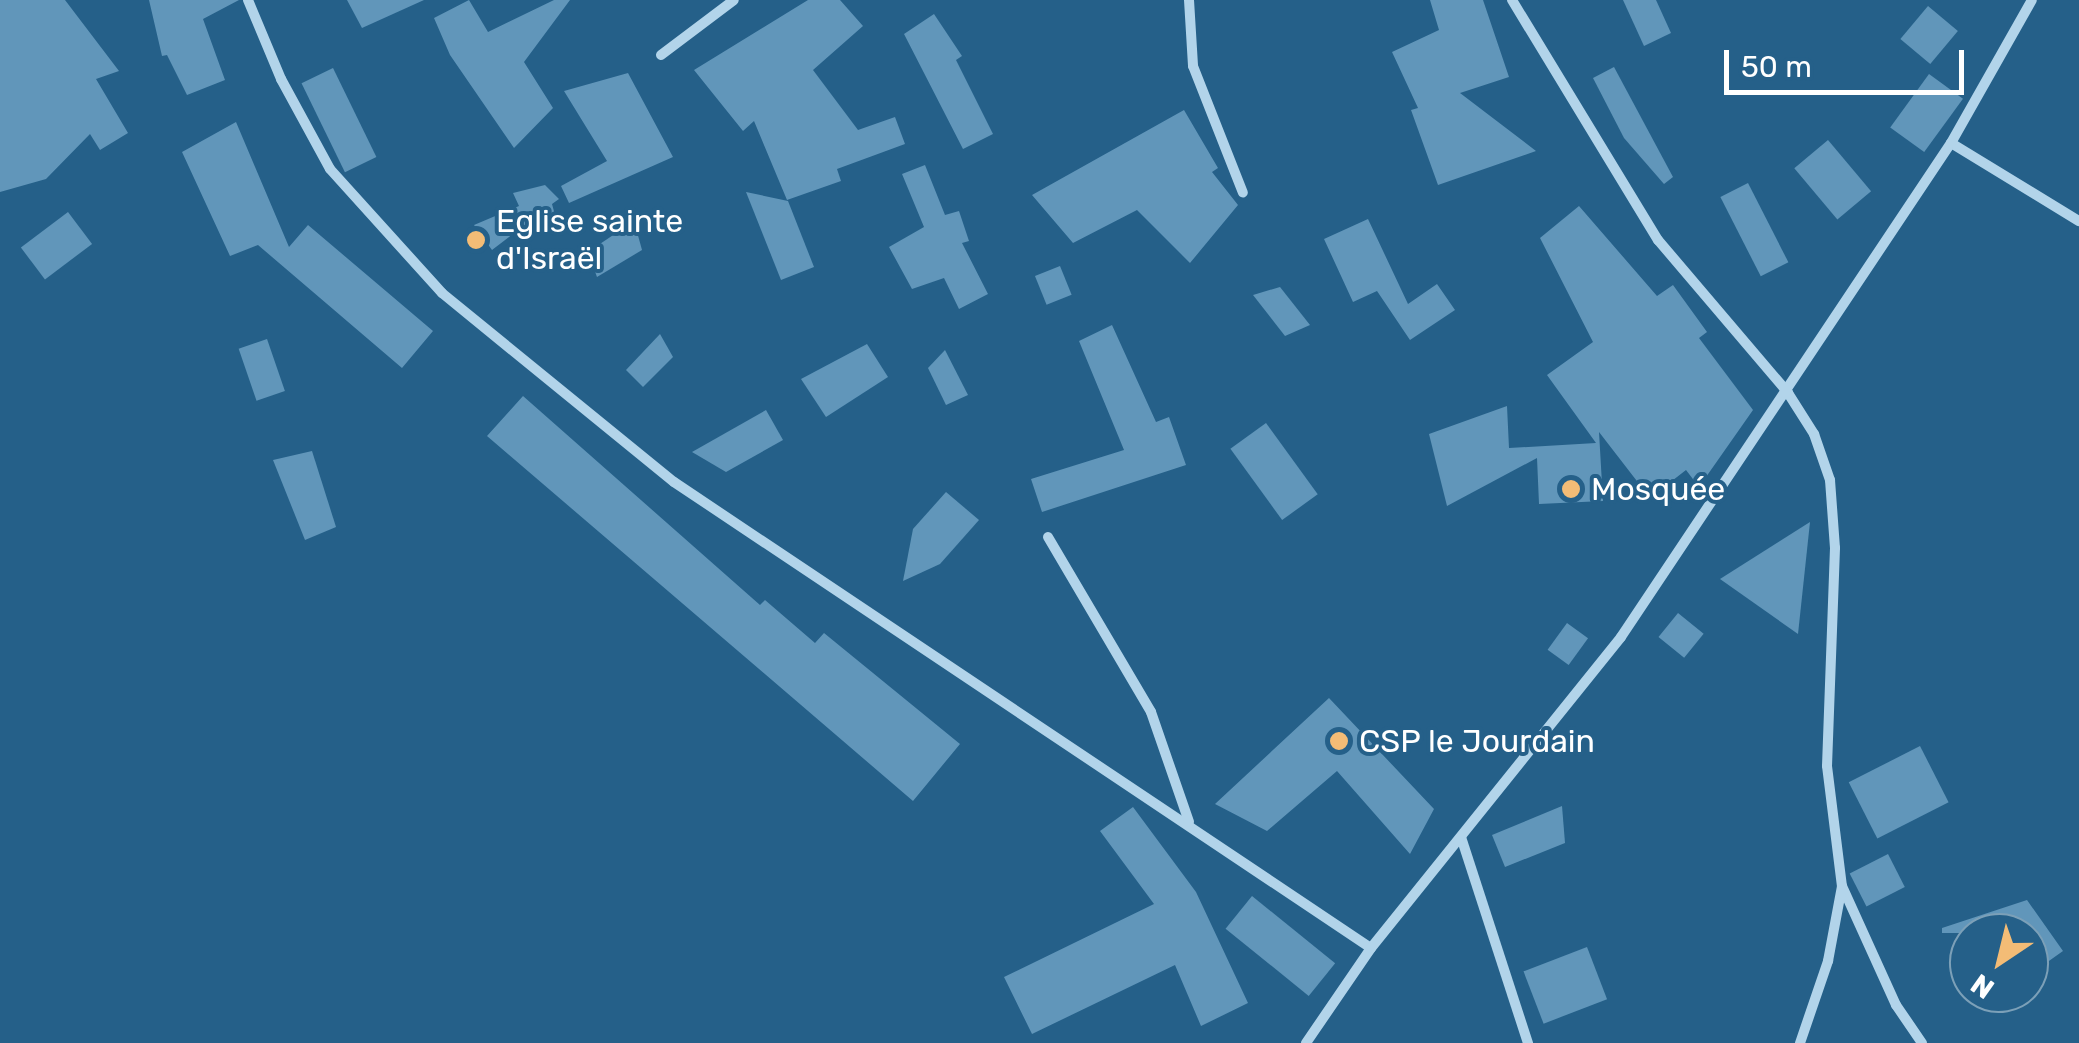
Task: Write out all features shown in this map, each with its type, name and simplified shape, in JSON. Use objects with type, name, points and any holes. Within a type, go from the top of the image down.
[{"type":"street","points":[[248,0],[281,79],[330,169],[442,293],[674,482],[1371,948]]},
{"type":"street","points":[[661,54],[734,0]]},
{"type":"street","points":[[1190,0],[1193,66],[1244,193]]},
{"type":"street","points":[[1512,0],[1658,240],[1788,393],[1814,434],[1830,480],[1835,548],[1827,766],[1842,886],[1896,1005],[1922,1043]]},
{"type":"street","points":[[1306,1043],[1371,948],[1621,637],[1788,393],[1951,143],[2032,0]]},
{"type":"street","points":[[1951,143],[2079,222]]},
{"type":"street","points":[[1048,537],[1151,712],[1190,824]]},
{"type":"street","points":[[1461,836],[1528,1043]]},
{"type":"street","points":[[1800,1043],[1828,961],[1842,886]]},
{"type":"building","points":[[0,0],[65,0],[119,71],[96,79],[128,133],[100,150],[90,134],[46,179],[0,192]]},
{"type":"building","points":[[149,0],[239,0],[203,19],[225,80],[187,95],[167,55],[162,56]]},
{"type":"building","points":[[347,0],[424,0],[362,28]]},
{"type":"building","points":[[469,0],[488,32],[554,0],[570,0],[524,62],[553,108],[514,148],[450,55],[434,18]]},
{"type":"building","points":[[808,0],[840,0],[863,26],[813,70],[858,130],[895,117],[905,144],[837,169],[841,181],[787,200],[754,121],[743,131],[694,70]]},
{"type":"building","points":[[1430,0],[1483,0],[1509,77],[1460,93],[1536,151],[1438,185],[1411,110],[1418,108],[1392,52],[1439,30]]},
{"type":"building","points":[[1623,0],[1656,0],[1671,33],[1644,46]]},
{"type":"building","points":[[1928,6],[1958,31],[1930,64],[1900,39]]},
{"type":"building","points":[[934,14],[962,56],[956,60],[993,134],[963,149],[904,34]]},
{"type":"building","points":[[1614,67],[1673,177],[1664,184],[1624,138],[1593,78]]},
{"type":"building","points":[[333,68],[376,157],[345,172],[302,83]]},
{"type":"building","points":[[628,73],[673,157],[569,203],[561,186],[607,161],[564,91]]},
{"type":"building","points":[[1929,74],[1963,99],[1924,152],[1890,127]]},
{"type":"building","points":[[1184,110],[1218,168],[1212,172],[1238,205],[1190,263],[1137,210],[1073,243],[1032,195]]},
{"type":"building","points":[[236,122],[289,247],[308,225],[433,331],[402,368],[258,245],[230,256],[182,152]]},
{"type":"building","points":[[1828,140],[1871,191],[1837,220],[1794,168]]},
{"type":"building","points":[[925,165],[945,215],[959,211],[969,241],[962,243],[988,294],[959,309],[944,278],[912,289],[889,247],[924,227],[902,174]]},
{"type":"building","points":[[1748,183],[1788,262],[1761,276],[1720,197]]},
{"type":"building","points":[[545,185],[559,199],[552,204],[555,215],[531,220],[492,250],[474,225],[519,206],[513,193]]},
{"type":"building","points":[[746,192],[788,201],[814,267],[781,280]]},
{"type":"building","points":[[1579,206],[1657,296],[1673,285],[1707,332],[1699,338],[1753,410],[1699,487],[1686,470],[1650,498],[1599,432],[1603,501],[1539,504],[1537,458],[1447,506],[1429,434],[1507,406],[1509,448],[1596,443],[1547,375],[1593,342],[1540,238]]},
{"type":"building","points":[[68,212],[92,244],[45,279],[21,248]]},
{"type":"building","points":[[1368,219],[1408,304],[1437,284],[1455,310],[1410,340],[1377,291],[1353,302],[1324,239]]},
{"type":"building","points":[[634,221],[642,250],[597,277],[588,252]]},
{"type":"building","points":[[1060,266],[1072,295],[1047,305],[1035,276]]},
{"type":"building","points":[[1280,287],[1310,325],[1285,336],[1253,295]]},
{"type":"building","points":[[1112,325],[1156,422],[1169,417],[1186,465],[1042,512],[1031,479],[1124,450],[1079,341]]},
{"type":"building","points":[[660,334],[673,357],[643,387],[626,370]]},
{"type":"building","points":[[267,339],[285,391],[257,401],[239,349]]},
{"type":"building","points":[[867,344],[888,377],[826,417],[801,379]]},
{"type":"building","points":[[945,350],[968,395],[946,405],[928,368]]},
{"type":"building","points":[[523,396],[760,605],[765,600],[815,643],[824,633],[960,744],[913,801],[487,436]]},
{"type":"building","points":[[766,410],[783,440],[726,472],[692,452]]},
{"type":"building","points":[[1266,423],[1318,494],[1282,520],[1230,449]]},
{"type":"building","points":[[312,451],[336,527],[305,540],[273,460]]},
{"type":"building","points":[[946,492],[979,520],[940,564],[903,581],[913,529]]},
{"type":"building","points":[[1810,522],[1798,634],[1720,579]]},
{"type":"building","points":[[1678,613],[1704,634],[1684,658],[1658,637]]},
{"type":"building","points":[[1567,623],[1588,638],[1569,665],[1548,650]]},
{"type":"building","points":[[1329,698],[1434,809],[1410,854],[1337,771],[1267,831],[1215,804]]},
{"type":"building","points":[[1920,746],[1949,802],[1877,838],[1849,782]]},
{"type":"building","points":[[1562,806],[1565,843],[1505,867],[1492,835]]},
{"type":"building","points":[[1133,807],[1196,892],[1248,1003],[1201,1026],[1175,965],[1032,1034],[1004,977],[1154,904],[1100,831]]},
{"type":"building","points":[[1888,854],[1905,887],[1866,906],[1850,874]]},
{"type":"building","points":[[1252,896],[1335,963],[1309,996],[1226,929]]},
{"type":"building","points":[[2027,900],[2036,913],[1988,913]]},
{"type":"building","points":[[2049,931],[2063,951],[2049,961]]},
{"type":"building","points":[[1587,947],[1607,999],[1544,1024],[1524,971]]},
{"type":"place","name":"Eglise sainte d'Israël","points":[[476,240]]},
{"type":"place","name":"Mosquée","points":[[1571,489]]},
{"type":"place","name":"CSP le Jourdain","points":[[1339,741]]}]
